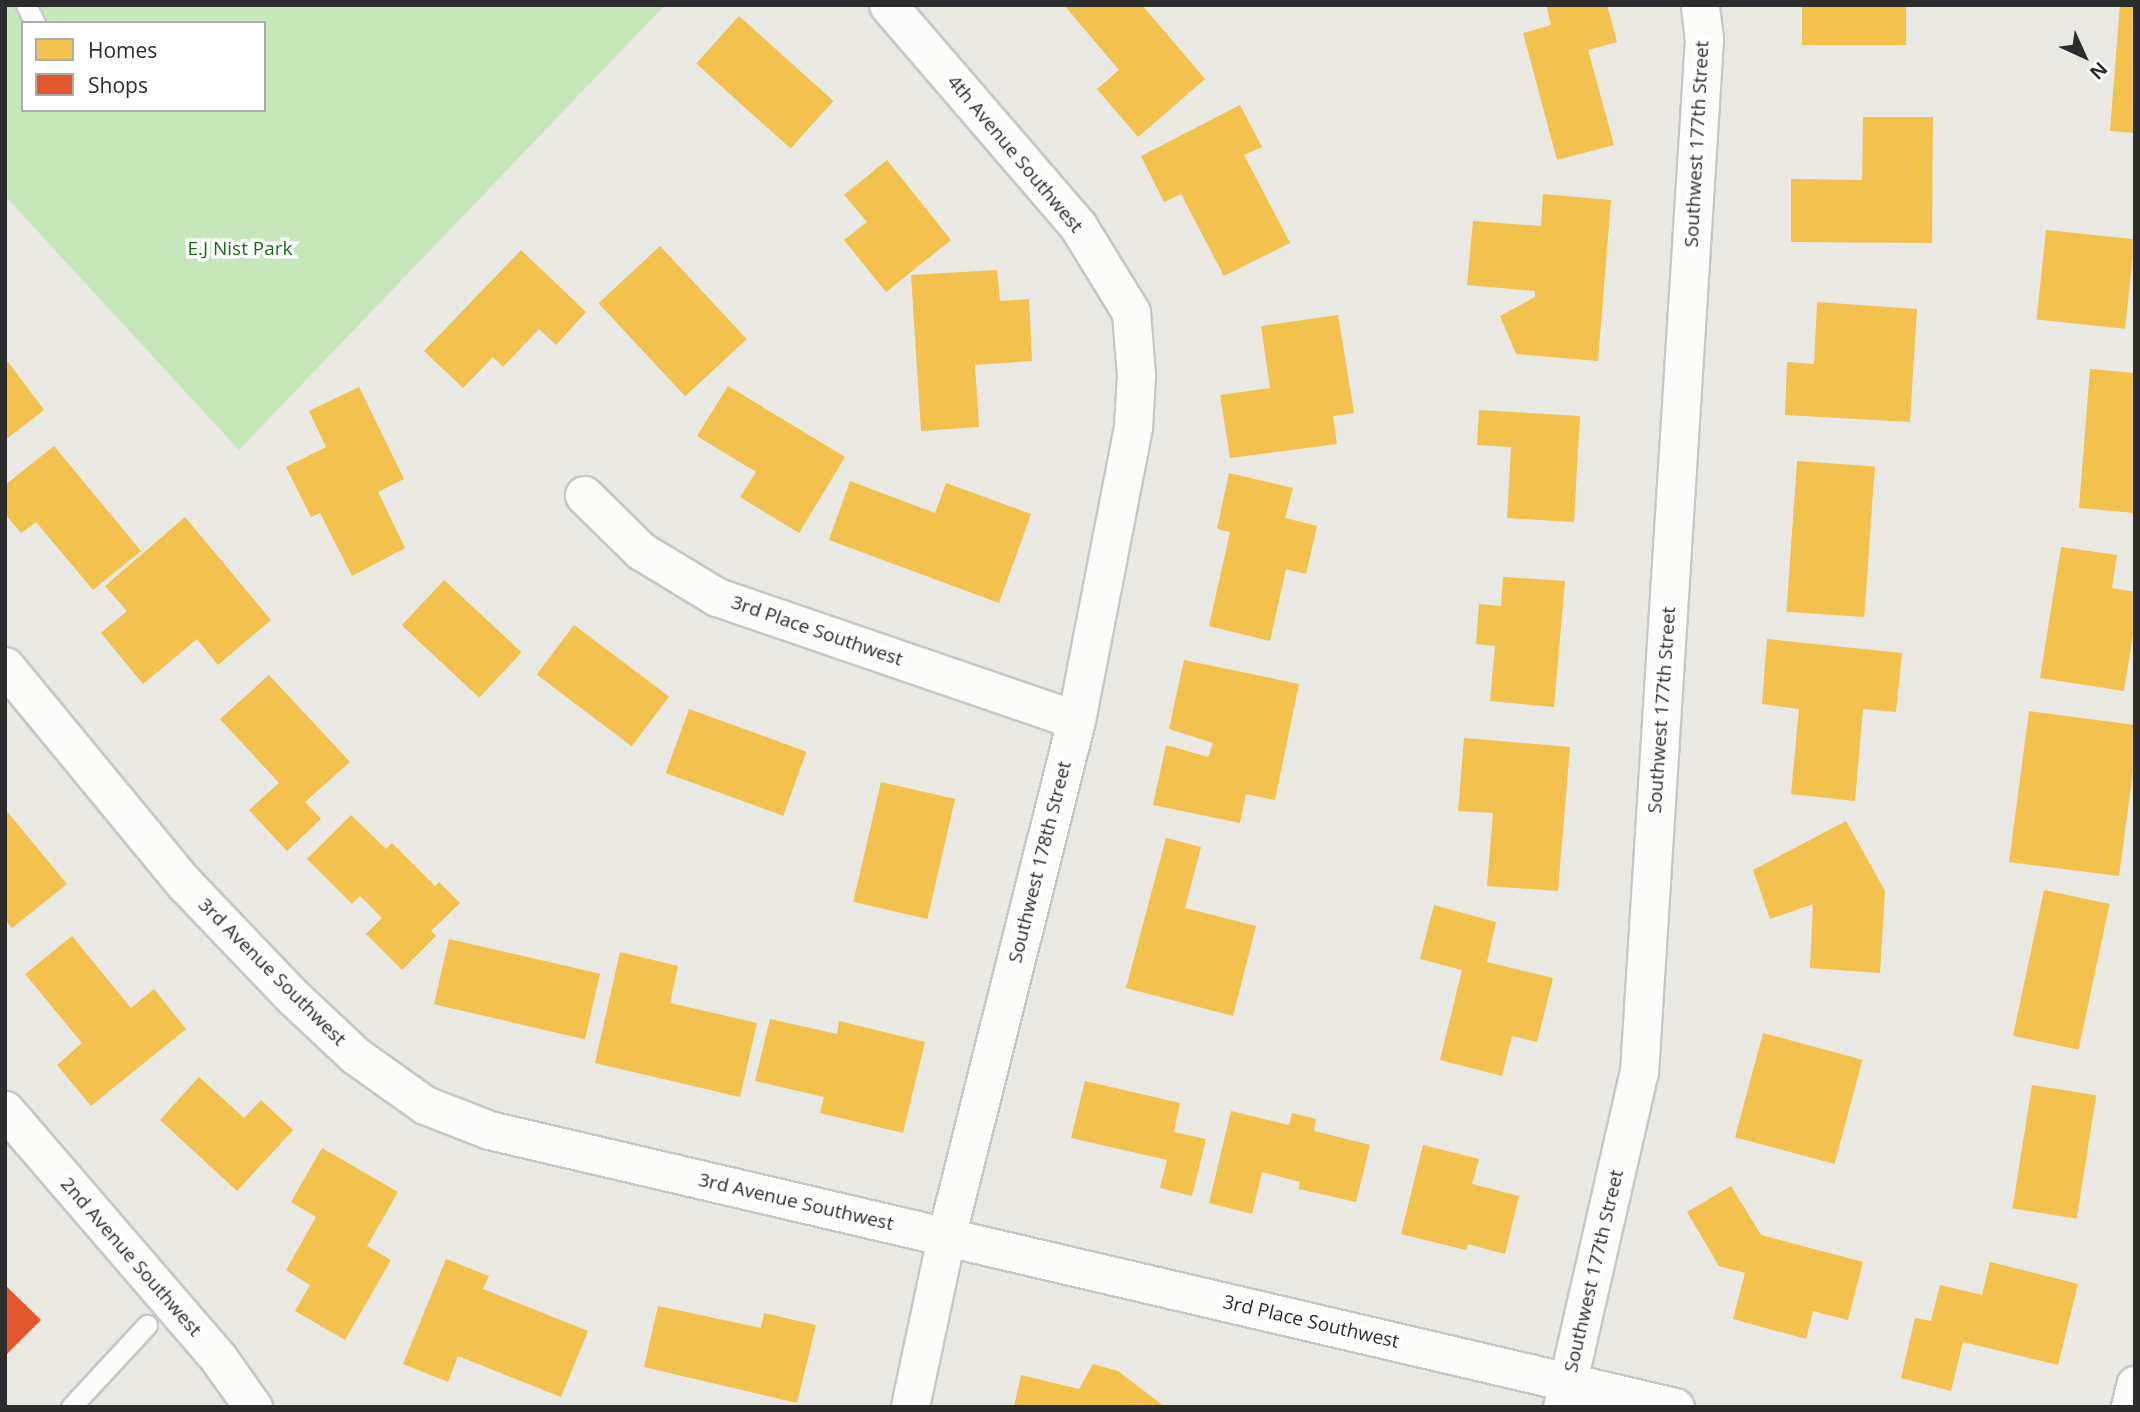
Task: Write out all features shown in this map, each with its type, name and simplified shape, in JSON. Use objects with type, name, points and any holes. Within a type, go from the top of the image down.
[{"type":"street","name":"4th Avenue Southwest","points":[[888,5],[1078,226],[1131,312]]},
{"type":"street","name":"Southwest 177th Street","points":[[1566,1394],[1639,1072],[1704,38],[1700,5]]},
{"type":"street","name":"Southwest 178th Street","points":[[910,1407],[946,1237],[1076,720],[1133,427],[1136,375],[1131,312]]},
{"type":"street","name":"3rd Place Southwest","points":[[584,495],[641,551],[717,597],[1076,720]]},
{"type":"street","name":"3rd Avenue Southwest","points":[[5,666],[185,884],[229,931],[292,996],[356,1055],[425,1105],[489,1130],[946,1237]]},
{"type":"street","name":"2nd Avenue Southwest","points":[[5,1110],[219,1359],[253,1407]]},
{"type":"street","name":"3rd Place Southwest","points":[[946,1237],[1566,1394],[1675,1407]]},
{"type":"street","points":[[2130,1407],[2135,1385]]},
{"type":"lane","points":[[26,5],[34,21]]},
{"type":"lane","points":[[71,1407],[147,1325]]},
{"type":"green space","name":"E.J Nist Park","points":[[5,5],[665,5],[239,450],[5,196]]},
{"type":"building: Homes","points":[[1064,5],[1142,5],[1205,79],[1138,137],[1097,89],[1119,70]]},
{"type":"building: Homes","points":[[1546,5],[1607,5],[1617,42],[1588,50],[1614,145],[1557,160],[1523,33],[1551,25]]},
{"type":"building: Homes","points":[[1802,5],[1906,5],[1906,45],[1802,45]]},
{"type":"building: Homes","points":[[2120,5],[2135,5],[2135,133],[2110,131]]},
{"type":"building: Homes","points":[[739,16],[833,101],[791,149],[696,64]]},
{"type":"building: Homes","points":[[1240,105],[1262,147],[1244,155],[1290,243],[1224,276],[1181,194],[1164,202],[1141,156]]},
{"type":"building: Homes","points":[[1863,117],[1933,117],[1932,243],[1791,242],[1791,179],[1862,180]]},
{"type":"building: Homes","points":[[887,160],[951,240],[886,292],[844,240],[867,222],[844,195]]},
{"type":"building: Homes","points":[[1543,194],[1611,200],[1598,361],[1516,354],[1500,316],[1535,297],[1535,291],[1467,285],[1473,221],[1541,226]]},
{"type":"building: Homes","points":[[2046,230],[2135,239],[2125,329],[2037,320]]},
{"type":"building: Homes","points":[[660,246],[747,339],[685,396],[599,303]]},
{"type":"building: Homes","points":[[521,250],[586,312],[556,345],[539,329],[503,367],[493,357],[463,388],[424,351]]},
{"type":"building: Homes","points":[[997,270],[1000,301],[1029,299],[1032,361],[975,365],[979,427],[921,431],[911,275]]},
{"type":"building: Homes","points":[[1817,302],[1917,309],[1910,422],[1785,415],[1787,362],[1814,364]]},
{"type":"building: Homes","points":[[1338,315],[1354,413],[1333,416],[1337,444],[1230,458],[1220,395],[1270,388],[1261,326]]},
{"type":"building: Homes","points":[[5,358],[44,410],[5,440]]},
{"type":"building: Homes","points":[[2090,369],[2135,373],[2135,513],[2079,508]]},
{"type":"building: Homes","points":[[728,386],[845,457],[799,533],[740,497],[756,472],[697,436]]},
{"type":"building: Homes","points":[[359,387],[404,479],[378,492],[405,548],[352,576],[320,513],[311,517],[286,467],[326,447],[309,411]]},
{"type":"building: Homes","points":[[1479,410],[1580,416],[1574,522],[1507,518],[1511,447],[1477,445]]},
{"type":"building: Homes","points":[[54,446],[141,551],[93,590],[36,522],[21,533],[5,514],[5,485]]},
{"type":"building: Homes","points":[[1797,461],[1875,466],[1864,617],[1786,612]]},
{"type":"building: Homes","points":[[1229,473],[1293,488],[1285,518],[1317,526],[1306,574],[1286,569],[1270,641],[1209,626],[1230,532],[1217,529]]},
{"type":"building: Homes","points":[[850,481],[935,513],[946,483],[1031,514],[999,603],[829,540]]},
{"type":"building: Homes","points":[[185,517],[271,620],[218,665],[197,639],[143,684],[101,633],[127,611],[105,586]]},
{"type":"building: Homes","points":[[2061,547],[2117,555],[2112,588],[2135,592],[2135,622],[2124,691],[2040,678]]},
{"type":"building: Homes","points":[[1503,577],[1565,581],[1554,707],[1490,701],[1495,646],[1476,644],[1479,604],[1501,606]]},
{"type":"building: Homes","points":[[444,580],[522,652],[479,698],[402,625]]},
{"type":"building: Homes","points":[[574,625],[669,697],[632,746],[537,675]]},
{"type":"building: Homes","points":[[1767,639],[1902,653],[1896,712],[1863,709],[1855,801],[1791,794],[1799,709],[1762,704]]},
{"type":"building: Homes","points":[[1184,660],[1299,684],[1275,800],[1246,794],[1240,823],[1153,805],[1166,745],[1208,757],[1213,743],[1169,729]]},
{"type":"building: Homes","points":[[269,675],[350,762],[305,802],[321,819],[287,851],[249,810],[279,783],[220,719]]},
{"type":"building: Homes","points":[[689,709],[806,752],[783,816],[666,773]]},
{"type":"building: Homes","points":[[2029,711],[2135,725],[2135,756],[2119,876],[2009,862]]},
{"type":"building: Homes","points":[[1464,738],[1570,747],[1558,891],[1487,886],[1493,813],[1458,811]]},
{"type":"building: Homes","points":[[881,782],[955,799],[927,919],[853,902]]},
{"type":"building: Homes","points":[[5,809],[67,884],[12,928],[5,920]]},
{"type":"building: Homes","points":[[351,815],[386,849],[392,843],[435,886],[439,882],[460,903],[431,931],[436,936],[402,970],[366,934],[382,918],[360,896],[352,904],[307,859]]},
{"type":"building: Homes","points":[[1846,821],[1885,891],[1880,973],[1810,968],[1813,904],[1770,919],[1753,870]]},
{"type":"building: Homes","points":[[1166,838],[1201,847],[1185,908],[1256,926],[1233,1016],[1126,988]]},
{"type":"building: Homes","points":[[2044,890],[2110,904],[2079,1050],[2013,1036]]},
{"type":"building: Homes","points":[[1434,905],[1496,922],[1487,962],[1553,978],[1537,1042],[1512,1036],[1502,1076],[1440,1060],[1462,970],[1420,959]]},
{"type":"building: Homes","points":[[72,936],[131,1008],[154,989],[186,1029],[91,1106],[57,1065],[82,1043],[25,974]]},
{"type":"building: Homes","points":[[449,939],[600,974],[585,1039],[434,1004]]},
{"type":"building: Homes","points":[[620,952],[678,966],[670,1003],[757,1023],[740,1097],[595,1063]]},
{"type":"building: Homes","points":[[770,1019],[837,1034],[839,1021],[925,1042],[903,1133],[820,1113],[824,1097],[755,1081]]},
{"type":"building: Homes","points":[[1763,1033],[1862,1060],[1835,1164],[1735,1137]]},
{"type":"building: Homes","points":[[199,1077],[244,1118],[261,1100],[293,1130],[237,1191],[160,1120]]},
{"type":"building: Homes","points":[[1085,1081],[1180,1103],[1174,1132],[1206,1139],[1192,1196],[1160,1188],[1167,1160],[1071,1138]]},
{"type":"building: Homes","points":[[2032,1085],[2096,1095],[2077,1219],[2012,1208]]},
{"type":"building: Homes","points":[[1231,1111],[1289,1125],[1292,1113],[1316,1119],[1314,1131],[1370,1145],[1356,1202],[1299,1189],[1300,1182],[1262,1172],[1252,1214],[1209,1203]]},
{"type":"building: Homes","points":[[1423,1145],[1479,1159],[1472,1184],[1519,1196],[1505,1254],[1468,1244],[1466,1250],[1401,1234]]},
{"type":"building: Homes","points":[[322,1148],[398,1192],[367,1246],[391,1260],[345,1340],[295,1311],[310,1285],[286,1270],[316,1217],[291,1202]]},
{"type":"building: Homes","points":[[1731,1186],[1761,1235],[1863,1262],[1848,1320],[1813,1311],[1806,1339],[1733,1319],[1745,1273],[1719,1266],[1687,1212]]},
{"type":"building: Homes","points":[[446,1259],[489,1276],[483,1289],[588,1331],[561,1397],[458,1356],[448,1382],[403,1364]]},
{"type":"building: Homes","points":[[1990,1262],[2078,1284],[2058,1365],[1963,1342],[1951,1391],[1901,1378],[1915,1318],[1931,1321],[1940,1285],[1982,1295]]},
{"type":"building: Homes","points":[[658,1306],[761,1328],[764,1313],[816,1325],[797,1403],[644,1367]]},
{"type":"building: Homes","points":[[1093,1364],[1118,1371],[1165,1407],[1014,1407],[1021,1375],[1079,1389]]},
{"type":"building: Shops","points":[[5,1285],[41,1320],[5,1356]]}]
